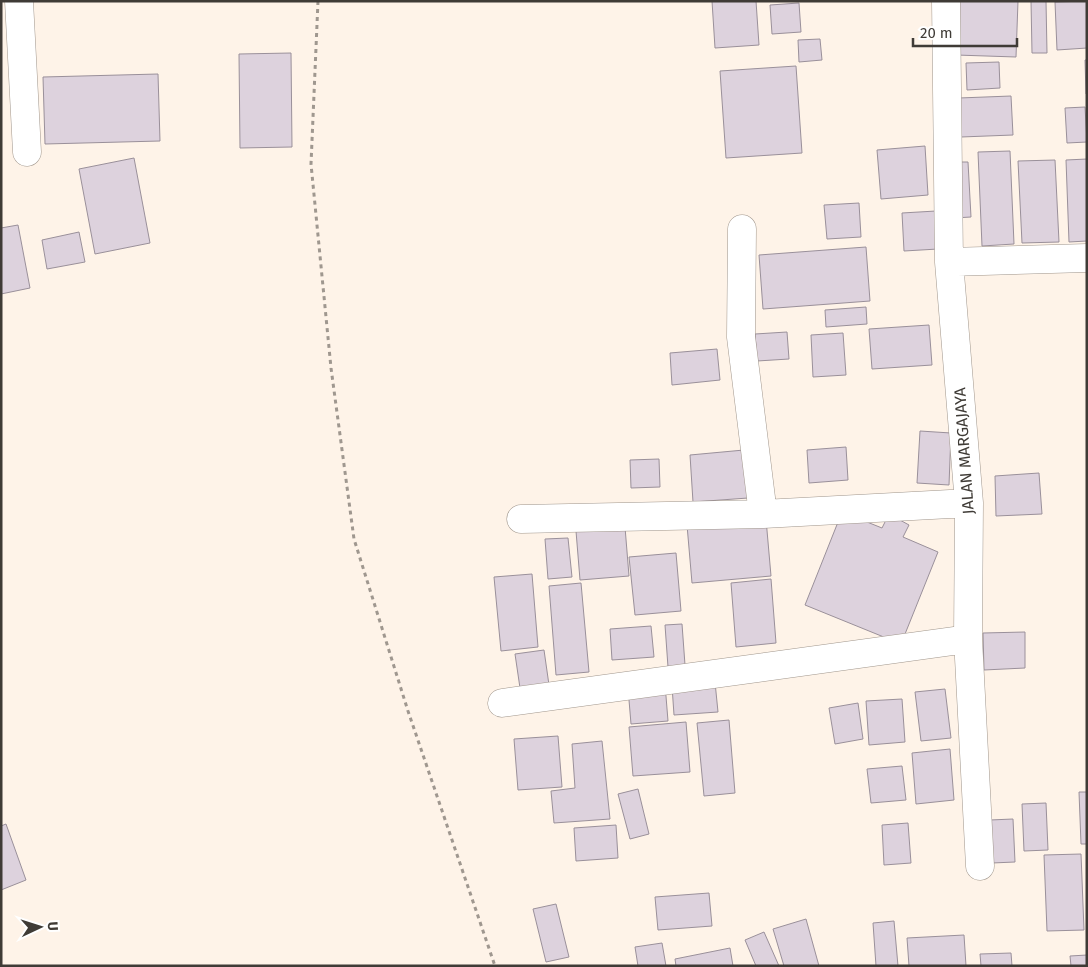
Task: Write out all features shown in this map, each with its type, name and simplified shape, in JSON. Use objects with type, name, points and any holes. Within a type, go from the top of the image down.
[{"type":"street","points":[[19,1],[26,152]]},
{"type":"street","name":"JALAN MARGAJAYA","points":[[946,1],[949,262],[969,504],[968,639],[980,866]]},
{"type":"street","points":[[742,229],[741,337],[763,514]]},
{"type":"street","points":[[949,262],[1087,258]]},
{"type":"street","points":[[522,519],[763,514],[969,504]]},
{"type":"street","points":[[502,703],[968,639]]},
{"type":"path","points":[[318,1],[311,164],[331,368],[354,539],[408,711],[495,966]]},
{"type":"building","points":[[712,1],[756,1],[759,45],[715,48]]},
{"type":"building","points":[[958,1],[1018,1],[1016,57],[956,55]]},
{"type":"building","points":[[1031,1],[1046,1],[1047,53],[1032,53]]},
{"type":"building","points":[[1087,1],[1087,48],[1057,50],[1055,2]]},
{"type":"building","points":[[799,3],[801,32],[772,34],[770,5]]},
{"type":"building","points":[[820,39],[822,60],[799,62],[798,40]]},
{"type":"building","points":[[291,53],[292,147],[240,148],[239,54]]},
{"type":"building","points":[[1085,60],[1087,60],[1087,94],[1086,94]]},
{"type":"building","points":[[999,62],[1000,88],[967,90],[966,63]]},
{"type":"building","points":[[796,66],[802,153],[726,158],[720,71]]},
{"type":"building","points":[[158,74],[160,141],[45,144],[43,77]]},
{"type":"building","points":[[1011,96],[1013,135],[961,137],[959,98]]},
{"type":"building","points":[[1085,107],[1087,142],[1067,143],[1065,108]]},
{"type":"building","points":[[925,146],[928,195],[881,199],[877,150]]},
{"type":"building","points":[[1010,151],[1014,244],[982,246],[978,152]]},
{"type":"building","points":[[134,158],[150,243],[95,254],[79,169]]},
{"type":"building","points":[[1087,159],[1087,241],[1069,242],[1066,160]]},
{"type":"building","points":[[1055,160],[1059,242],[1022,243],[1018,161]]},
{"type":"building","points":[[951,162],[968,162],[971,217],[954,218]]},
{"type":"building","points":[[859,203],[861,237],[827,239],[824,205]]},
{"type":"building","points":[[936,211],[938,249],[904,251],[902,213]]},
{"type":"building","points":[[18,225],[30,288],[1,294],[1,228]]},
{"type":"building","points":[[79,232],[85,262],[47,269],[42,240]]},
{"type":"building","points":[[866,247],[870,301],[763,309],[759,255]]},
{"type":"building","points":[[866,307],[867,324],[826,327],[825,310]]},
{"type":"building","points":[[929,325],[932,365],[872,369],[869,329]]},
{"type":"building","points":[[787,332],[789,359],[757,361],[755,334]]},
{"type":"building","points":[[843,333],[846,375],[813,377],[811,335]]},
{"type":"building","points":[[717,349],[720,380],[672,385],[670,353]]},
{"type":"building","points":[[920,431],[951,433],[949,485],[917,483]]},
{"type":"building","points":[[846,447],[848,480],[809,483],[807,450]]},
{"type":"building","points":[[744,450],[748,498],[693,502],[690,455]]},
{"type":"building","points":[[659,459],[660,487],[631,488],[630,460]]},
{"type":"building","points":[[1039,473],[1042,514],[996,516],[995,476]]},
{"type":"building","points":[[842,512],[882,528],[889,514],[909,525],[903,537],[938,552],[901,644],[805,605]]},
{"type":"building","points":[[766,519],[771,576],[692,583],[687,525]]},
{"type":"building","points":[[625,527],[629,576],[580,580],[576,531]]},
{"type":"building","points":[[568,538],[572,577],[548,579],[545,539]]},
{"type":"building","points":[[676,553],[681,611],[635,615],[629,557]]},
{"type":"building","points":[[532,574],[538,647],[501,651],[494,577]]},
{"type":"building","points":[[771,579],[776,643],[736,647],[731,583]]},
{"type":"building","points":[[581,583],[589,672],[556,675],[549,586]]},
{"type":"building","points":[[682,624],[685,665],[668,667],[665,625]]},
{"type":"building","points":[[651,626],[654,657],[612,660],[610,629]]},
{"type":"building","points":[[1025,632],[1025,668],[984,670],[983,633]]},
{"type":"building","points":[[544,650],[549,685],[520,688],[515,654]]},
{"type":"building","points":[[715,682],[718,712],[674,715],[672,686]]},
{"type":"building","points":[[665,684],[668,721],[631,724],[628,688]]},
{"type":"building","points":[[945,689],[951,738],[921,741],[915,692]]},
{"type":"building","points":[[902,699],[905,742],[869,745],[866,701]]},
{"type":"building","points":[[858,703],[863,739],[835,744],[829,708]]},
{"type":"building","points":[[729,720],[735,793],[704,796],[697,723]]},
{"type":"building","points":[[686,722],[690,772],[633,776],[629,727]]},
{"type":"building","points":[[558,736],[562,787],[518,790],[514,739]]},
{"type":"building","points":[[602,741],[610,819],[554,823],[551,791],[575,788],[572,744]]},
{"type":"building","points":[[950,749],[954,800],[916,804],[912,753]]},
{"type":"building","points":[[902,766],[906,800],[871,803],[867,769]]},
{"type":"building","points":[[638,789],[649,834],[630,839],[618,794]]},
{"type":"building","points":[[1079,792],[1087,792],[1087,844],[1081,844]]},
{"type":"building","points":[[1046,803],[1048,850],[1024,851],[1022,804]]},
{"type":"building","points":[[1013,819],[1015,862],[992,863],[990,820]]},
{"type":"building","points":[[908,823],[911,863],[884,865],[882,825]]},
{"type":"building","points":[[6,824],[26,880],[1,890],[1,826]]},
{"type":"building","points":[[616,825],[618,858],[576,861],[574,828]]},
{"type":"building","points":[[1081,854],[1084,930],[1047,931],[1044,855]]},
{"type":"building","points":[[709,893],[712,926],[658,930],[655,897]]},
{"type":"building","points":[[556,904],[569,957],[546,962],[533,909]]},
{"type":"building","points":[[806,919],[819,966],[784,966],[773,929]]},
{"type":"building","points":[[894,921],[898,966],[876,966],[873,923]]},
{"type":"building","points":[[764,932],[779,966],[756,966],[745,940]]},
{"type":"building","points":[[964,935],[966,966],[909,966],[907,938]]},
{"type":"building","points":[[662,943],[666,966],[638,966],[635,947]]},
{"type":"building","points":[[730,948],[733,966],[676,966],[675,959]]},
{"type":"building","points":[[1011,953],[1012,966],[981,966],[980,954]]},
{"type":"building","points":[[1087,955],[1087,966],[1071,966],[1070,956]]}]
